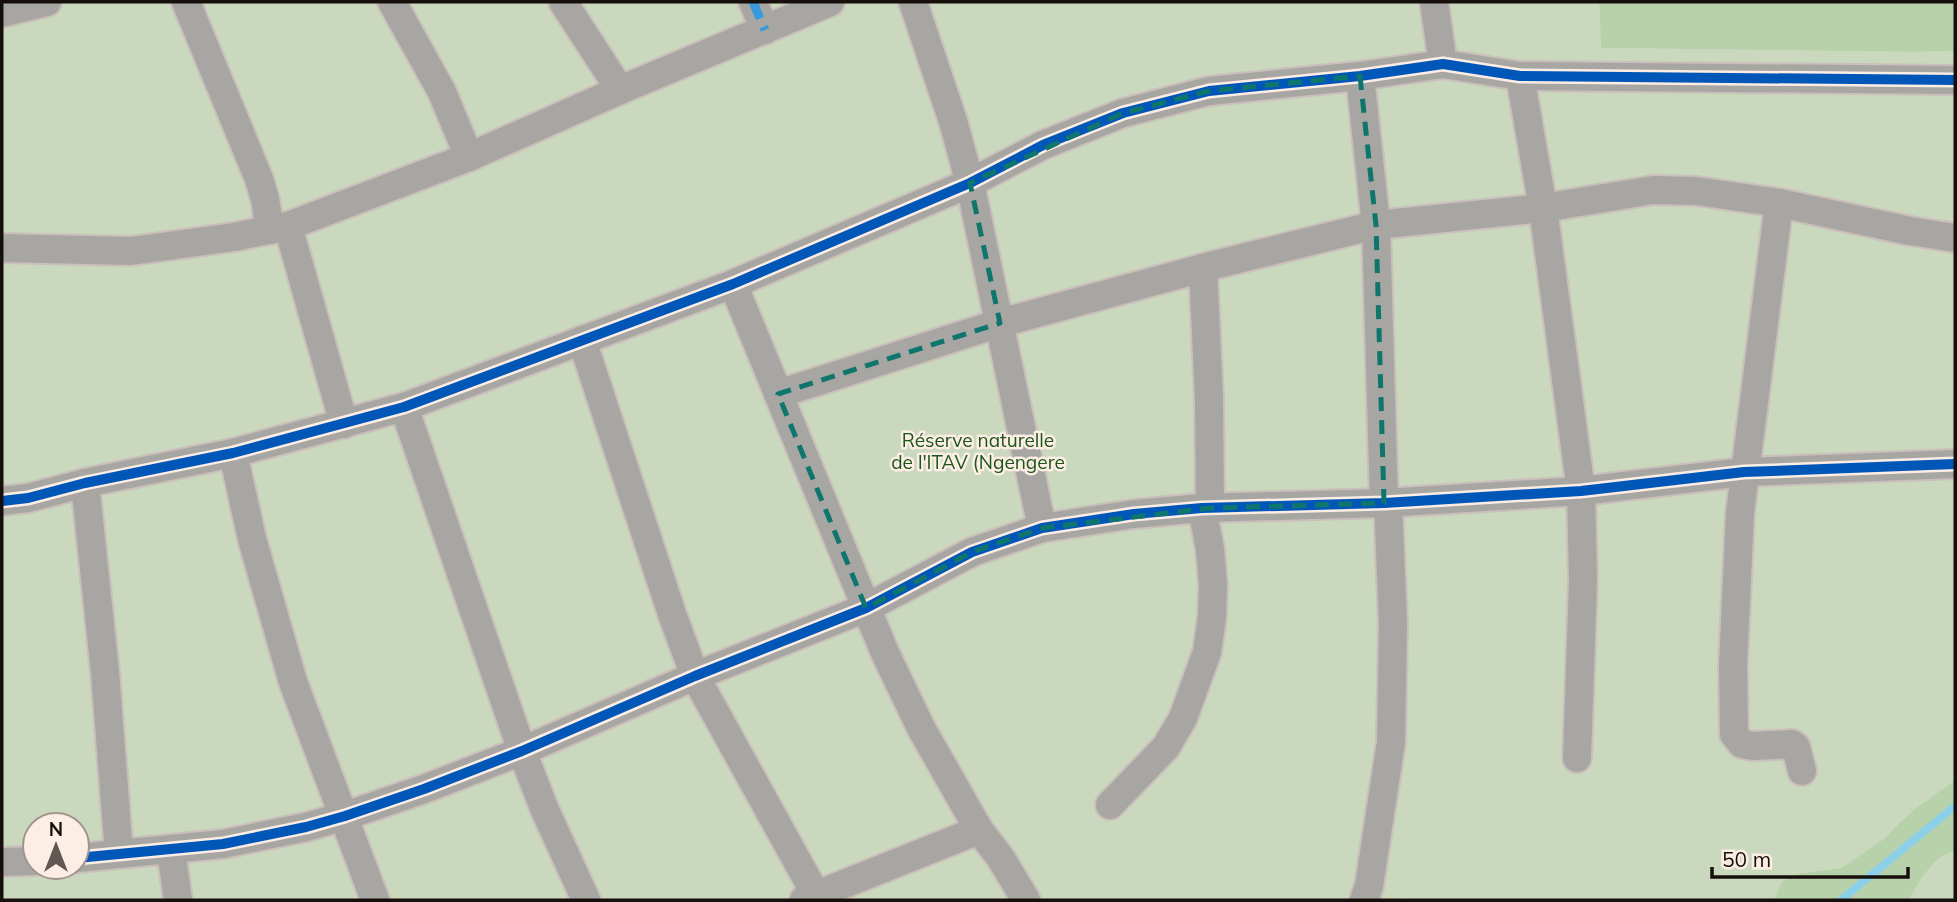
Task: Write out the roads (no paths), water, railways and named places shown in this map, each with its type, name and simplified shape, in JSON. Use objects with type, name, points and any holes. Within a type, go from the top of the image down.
[{"type":"street","points":[[2,13],[47,2]]},
{"type":"street","points":[[186,2],[279,228],[344,424]]},
{"type":"street","points":[[392,2],[442,92],[469,157]]},
{"type":"street","points":[[563,2],[620,90]]},
{"type":"street","points":[[753,2],[765,30]]},
{"type":"street","points":[[2,248],[131,251],[279,228],[469,157],[830,2]]},
{"type":"street","points":[[913,2],[953,121],[970,183],[1042,528]]},
{"type":"street","points":[[1434,2],[1443,64]]},
{"type":"street","points":[[2,501],[28,498],[85,483],[233,453],[404,407],[733,284],[970,183],[1043,145],[1123,113],[1209,91],[1360,76],[1443,64],[1520,76],[1955,80]]},
{"type":"street","points":[[1360,76],[1376,225],[1393,623],[1391,742],[1369,886],[1364,900]]},
{"type":"street","points":[[1520,76],[1543,208],[1581,491],[1583,580],[1577,758]]},
{"type":"street","points":[[778,394],[1000,323],[1376,225],[1543,208],[1653,190],[1697,191],[1779,203],[1955,238]]},
{"type":"street","points":[[1779,203],[1740,513],[1733,665],[1734,734],[1742,744],[1753,746],[1792,744],[1796,747],[1802,771]]},
{"type":"street","points":[[1110,806],[1166,747],[1183,718],[1207,652],[1213,584],[1206,508],[1209,399],[1203,268]]},
{"type":"street","points":[[733,284],[885,653],[921,728],[979,830],[1000,857],[1026,900]]},
{"type":"street","points":[[582,340],[671,614],[695,676],[810,897],[979,830]]},
{"type":"street","points":[[404,407],[522,751],[544,808],[586,900]]},
{"type":"street","points":[[233,453],[252,539],[293,682],[375,900]]},
{"type":"street","points":[[91,857],[172,850],[260,837],[345,816],[424,789],[866,608],[972,552],[1042,528],[1134,514],[1206,508],[1386,503],[1581,491],[1744,472],[1955,464]]},
{"type":"street","points":[[85,483],[105,672],[119,854]]},
{"type":"street","points":[[172,850],[178,900]]},
{"type":"street","points":[[2,862],[21,861]]},
{"type":"waterway","points":[[1841,900],[1955,806]]},
{"type":"park label","name":"Réserve naturelle de l'ITAV (Ngengere","points":[[978,451]]}]
